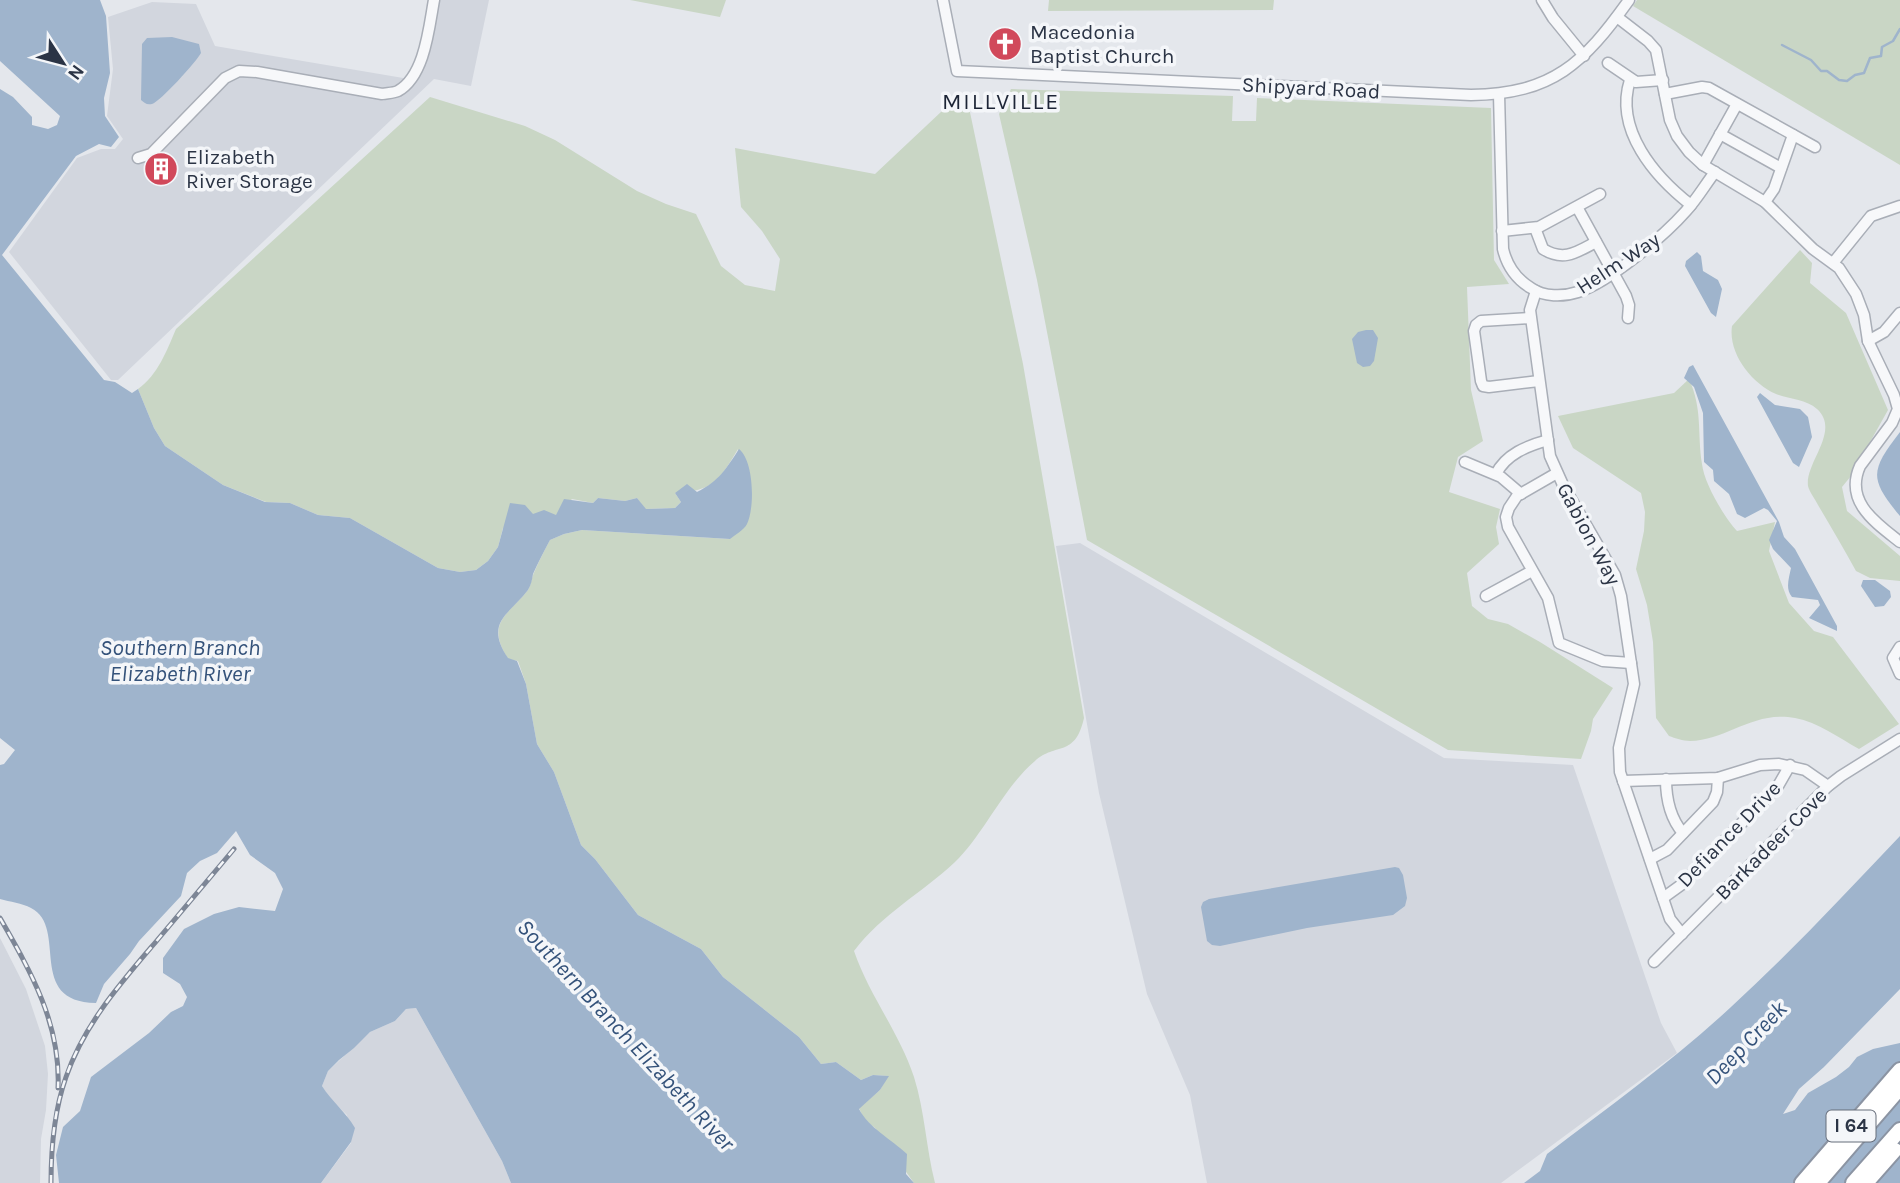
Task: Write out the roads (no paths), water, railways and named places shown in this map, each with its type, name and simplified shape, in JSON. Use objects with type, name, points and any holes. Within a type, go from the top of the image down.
[{"type":"highway","name":"I 64","points":[[1802,1183],[1900,1070]]},
{"type":"highway","points":[[1818,1183],[1900,1088]]},
{"type":"highway","points":[[1853,1183],[1900,1130]]},
{"type":"highway","name":"I 64","points":[[1866,1183],[1900,1144]]},
{"type":"street","points":[[138,158],[152,154],[225,78],[239,71],[382,94],[397,92],[406,84],[422,57],[434,0]]},
{"type":"street","name":"Shipyard Road","points":[[943,0],[957,71],[1471,96],[1499,94],[1539,84],[1562,72],[1584,56],[1629,0]]},
{"type":"street","points":[[1542,0],[1584,56]]},
{"type":"street","points":[[1617,18],[1653,45],[1659,57],[1670,120],[1677,136],[1689,152],[1703,165],[1765,202],[1813,249],[1844,274],[1856,294],[1864,315],[1868,341],[1898,409],[1892,423],[1860,466],[1856,491],[1860,506],[1866,513],[1900,542]]},
{"type":"street","points":[[1608,63],[1630,80],[1642,83],[1663,80]]},
{"type":"street","points":[[1630,80],[1626,97],[1639,148],[1658,176],[1691,205]]},
{"type":"street","points":[[1665,94],[1706,87],[1815,147]]},
{"type":"street","points":[[1499,94],[1503,250],[1510,269],[1522,282],[1536,291]]},
{"type":"street","points":[[1703,165],[1737,103]]},
{"type":"street","points":[[1720,134],[1781,168]]},
{"type":"street","points":[[1765,202],[1774,189],[1793,135]]},
{"type":"street","name":"Helm Way","points":[[1536,291],[1554,295],[1574,293],[1588,288],[1613,272],[1653,243],[1691,205],[1715,172]]},
{"type":"street","points":[[1502,230],[1535,228],[1600,194]]},
{"type":"street","points":[[1833,263],[1871,216],[1900,206]]},
{"type":"street","points":[[1577,207],[1628,301],[1628,318]]},
{"type":"street","points":[[1535,228],[1543,249],[1561,256],[1572,255],[1596,242]]},
{"type":"street","name":"Gabion Way","points":[[1536,291],[1531,302],[1530,318],[1550,456],[1615,575],[1620,596],[1633,692],[1618,756],[1623,781],[1670,919],[1682,934]]},
{"type":"street","points":[[1868,341],[1884,332],[1900,313]]},
{"type":"street","points":[[1530,318],[1481,321],[1476,324],[1474,331],[1481,381],[1483,386],[1489,387],[1539,381]]},
{"type":"street","points":[[1496,474],[1507,458],[1528,446],[1548,440]]},
{"type":"street","points":[[1465,461],[1496,474],[1521,494]]},
{"type":"street","points":[[1557,473],[1521,494],[1508,508],[1507,523],[1550,605],[1559,643],[1603,661],[1631,663]]},
{"type":"street","points":[[1486,596],[1532,570]]},
{"type":"street","points":[[1900,647],[1893,658],[1900,674]]},
{"type":"street","name":"Barkadeer Cove","points":[[1654,962],[1828,786],[1900,739]]},
{"type":"street","points":[[1623,781],[1718,778],[1760,765],[1790,765],[1812,774],[1828,786]]},
{"type":"street","name":"Defiance Drive","points":[[1663,898],[1681,885],[1768,796],[1781,782],[1790,765]]},
{"type":"street","points":[[1650,859],[1667,850],[1716,797],[1718,778]]},
{"type":"street","points":[[1666,779],[1667,798],[1674,820],[1683,833]]},
{"type":"water","name":"Southern Branch Elizabeth River","points":[[0,0],[100,0],[106,16],[110,73],[104,98],[105,116],[119,137],[111,147],[99,144],[76,156],[2,255],[104,380],[115,382],[132,393],[138,389],[154,428],[165,446],[223,485],[265,502],[290,503],[318,515],[350,518],[438,568],[460,572],[476,570],[488,561],[498,547],[510,503],[525,505],[533,514],[544,510],[556,515],[564,499],[593,503],[598,498],[625,501],[637,498],[646,509],[675,508],[681,502],[675,493],[687,484],[697,492],[721,474],[739,449],[744,455],[752,485],[751,507],[747,524],[737,534],[730,539],[582,530],[564,534],[550,540],[529,588],[502,620],[498,636],[508,658],[517,661],[526,684],[537,744],[554,772],[581,845],[638,915],[701,949],[723,977],[799,1037],[821,1064],[836,1062],[861,1080],[873,1075],[889,1076],[880,1090],[859,1109],[874,1128],[907,1154],[906,1174],[914,1183],[511,1183],[502,1161],[416,1008],[406,1009],[395,1021],[370,1032],[328,1071],[322,1086],[355,1128],[351,1142],[321,1183],[59,1183],[56,1155],[63,1127],[80,1111],[91,1077],[149,1033],[171,1012],[183,1006],[187,997],[180,984],[163,973],[163,958],[184,929],[214,914],[239,907],[275,911],[283,889],[275,873],[250,855],[236,831],[217,853],[200,861],[187,873],[181,896],[104,984],[96,1003],[74,999],[61,990],[54,978],[47,931],[42,917],[27,906],[0,899],[0,765],[4,764],[15,750],[0,738],[0,89],[13,97],[32,117],[32,125],[48,129],[57,125],[60,116],[0,61]]},
{"type":"water","points":[[172,37],[199,44],[201,53],[156,102],[147,104],[141,100],[142,44],[147,38]]},
{"type":"water","points":[[1697,252],[1701,256],[1703,271],[1718,280],[1722,289],[1716,317],[1711,313],[1685,266],[1686,261]]},
{"type":"water","points":[[1373,330],[1378,338],[1374,361],[1370,366],[1363,367],[1357,363],[1352,339],[1358,332]]},
{"type":"water","points":[[1693,365],[1779,522],[1784,537],[1795,549],[1837,626],[1837,631],[1809,618],[1820,605],[1818,600],[1792,597],[1790,594],[1788,583],[1791,568],[1773,549],[1769,540],[1777,521],[1768,510],[1764,508],[1745,518],[1737,514],[1729,494],[1714,481],[1713,470],[1704,462],[1703,413],[1694,387],[1684,378],[1689,367]]},
{"type":"water","points":[[1760,393],[1775,405],[1800,409],[1808,417],[1812,437],[1799,467],[1793,463],[1757,397]]},
{"type":"water","points":[[1900,432],[1900,516],[1882,492],[1877,474],[1883,456]]},
{"type":"water","points":[[1863,580],[1875,580],[1890,591],[1891,597],[1884,606],[1875,607],[1861,586]]},
{"type":"water","name":"Deep Creek","points":[[1900,836],[1900,989],[1799,1089],[1783,1114],[1795,1110],[1808,1093],[1836,1077],[1857,1057],[1873,1049],[1900,1043],[1900,1183],[1524,1183],[1540,1171],[1547,1154],[1664,1064],[1731,1007]]},
{"type":"water","points":[[1399,868],[1403,875],[1407,898],[1405,906],[1393,915],[1307,928],[1220,946],[1207,941],[1201,907],[1203,902],[1209,899]]},
{"type":"waterway","points":[[1782,45],[1811,60],[1821,71],[1827,71],[1839,80],[1847,81],[1864,73],[1870,58],[1881,56],[1882,47],[1893,41],[1900,29]]},
{"type":"railway","points":[[51,1183],[56,1116],[66,1077],[82,1040],[116,990],[234,849]]},
{"type":"railway","points":[[0,918],[42,999],[55,1042],[58,1088]]},
{"type":"place","name":"Macedonia Baptist Church","points":[[1005,44]]},
{"type":"place","name":"Elizabeth River Storage","points":[[161,169]]},
{"type":"district","name":"MILLVILLE","points":[[1001,101]]}]
